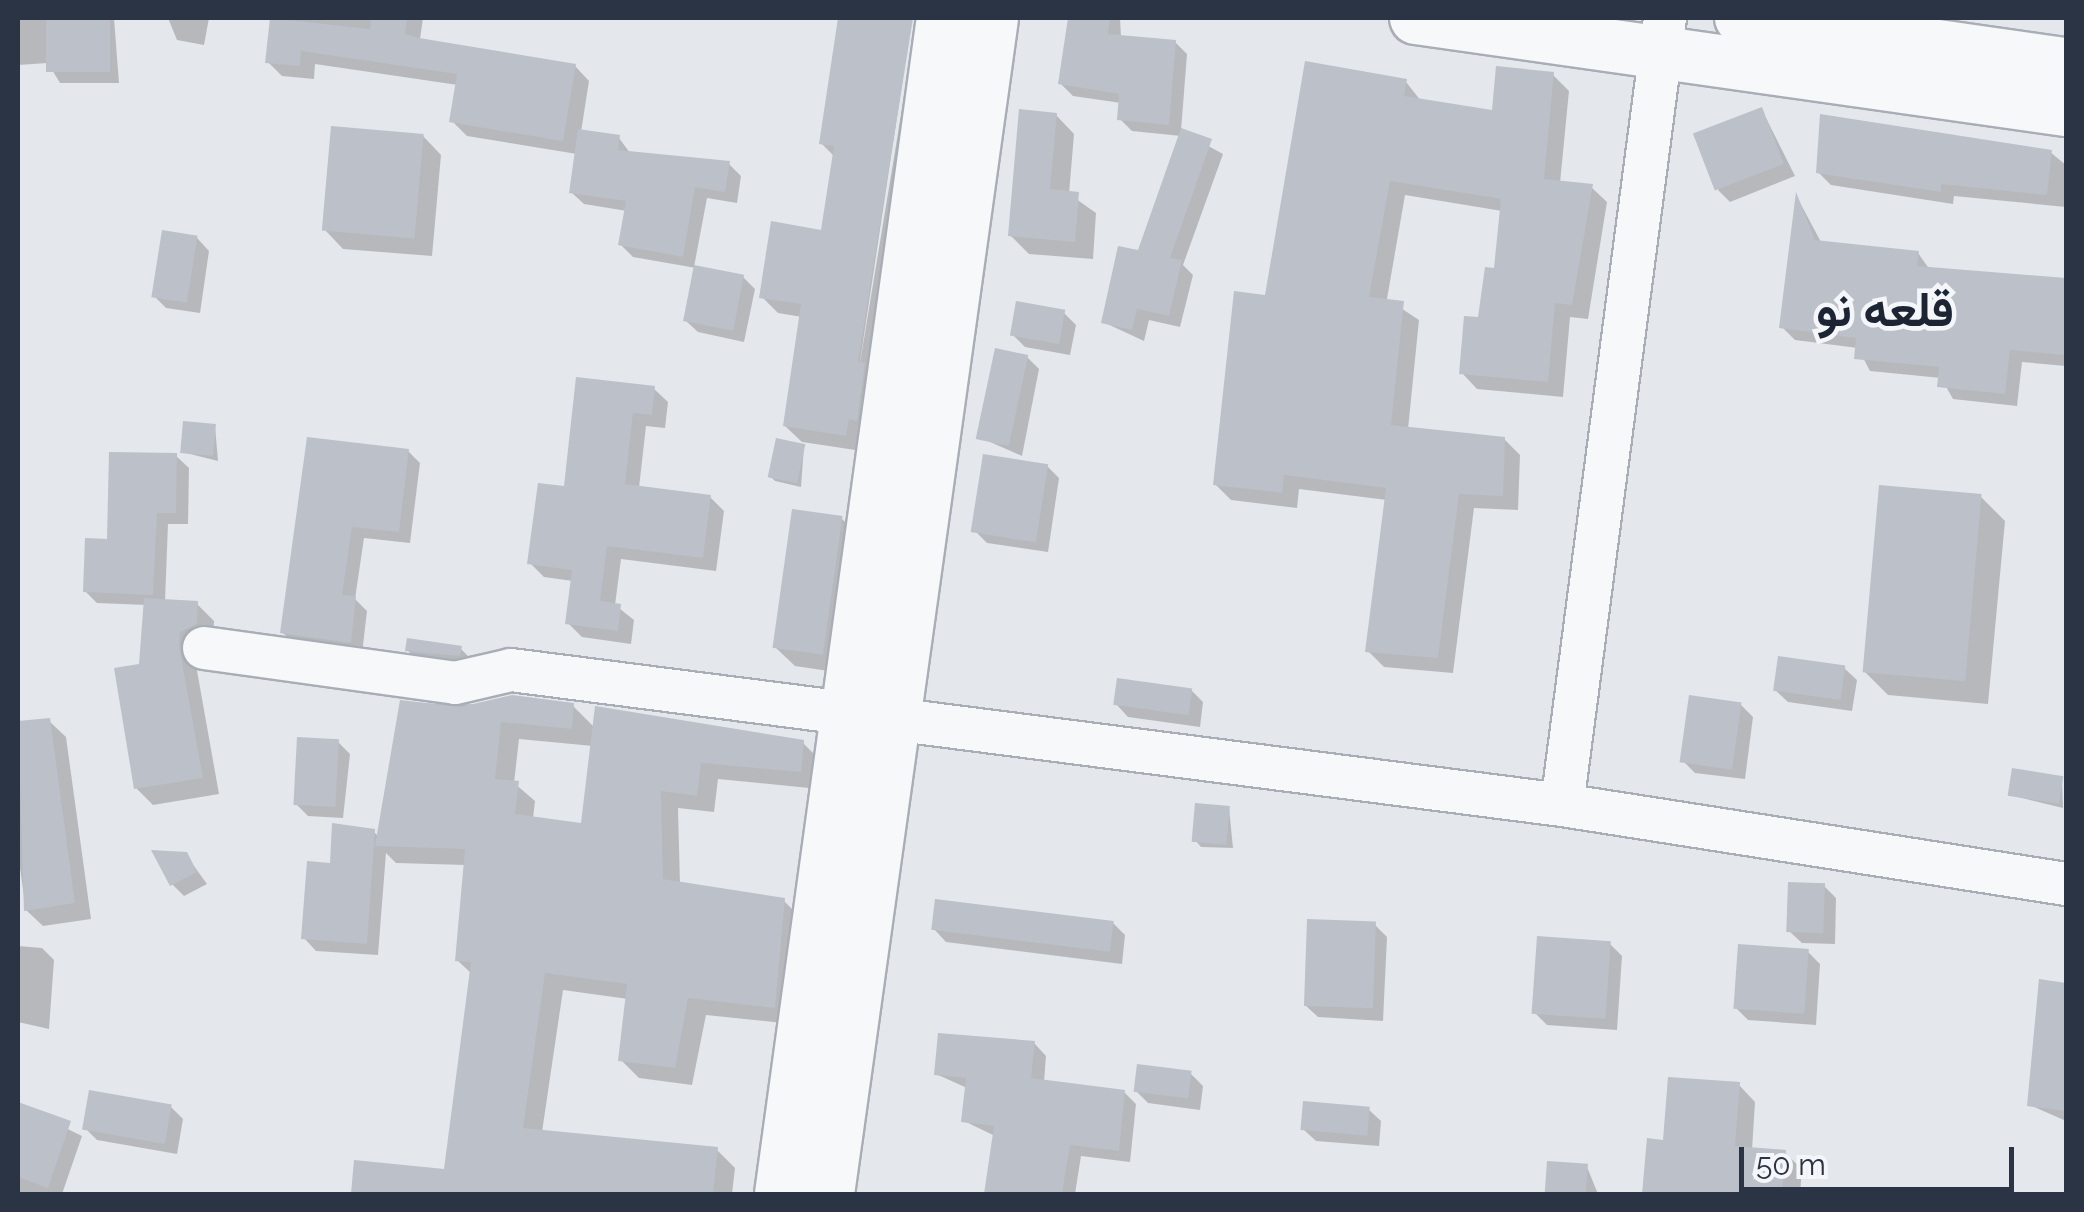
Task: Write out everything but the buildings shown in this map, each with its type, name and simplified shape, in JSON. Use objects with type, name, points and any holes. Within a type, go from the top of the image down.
[{"type":"street","points":[[828,1194],[870,719],[943,18]]},
{"type":"street","points":[[781,1194],[870,719],[992,18]]},
{"type":"street","points":[[1416,18],[1663,36],[2066,110]]},
{"type":"street","points":[[1741,18],[2066,64]]},
{"type":"street","points":[[1562,805],[1663,36]]},
{"type":"street","points":[[204,648],[455,683],[511,670],[1562,805],[2066,884]]},
{"type":"district","name":"قلعه نو","points":[[1885,310]]}]
